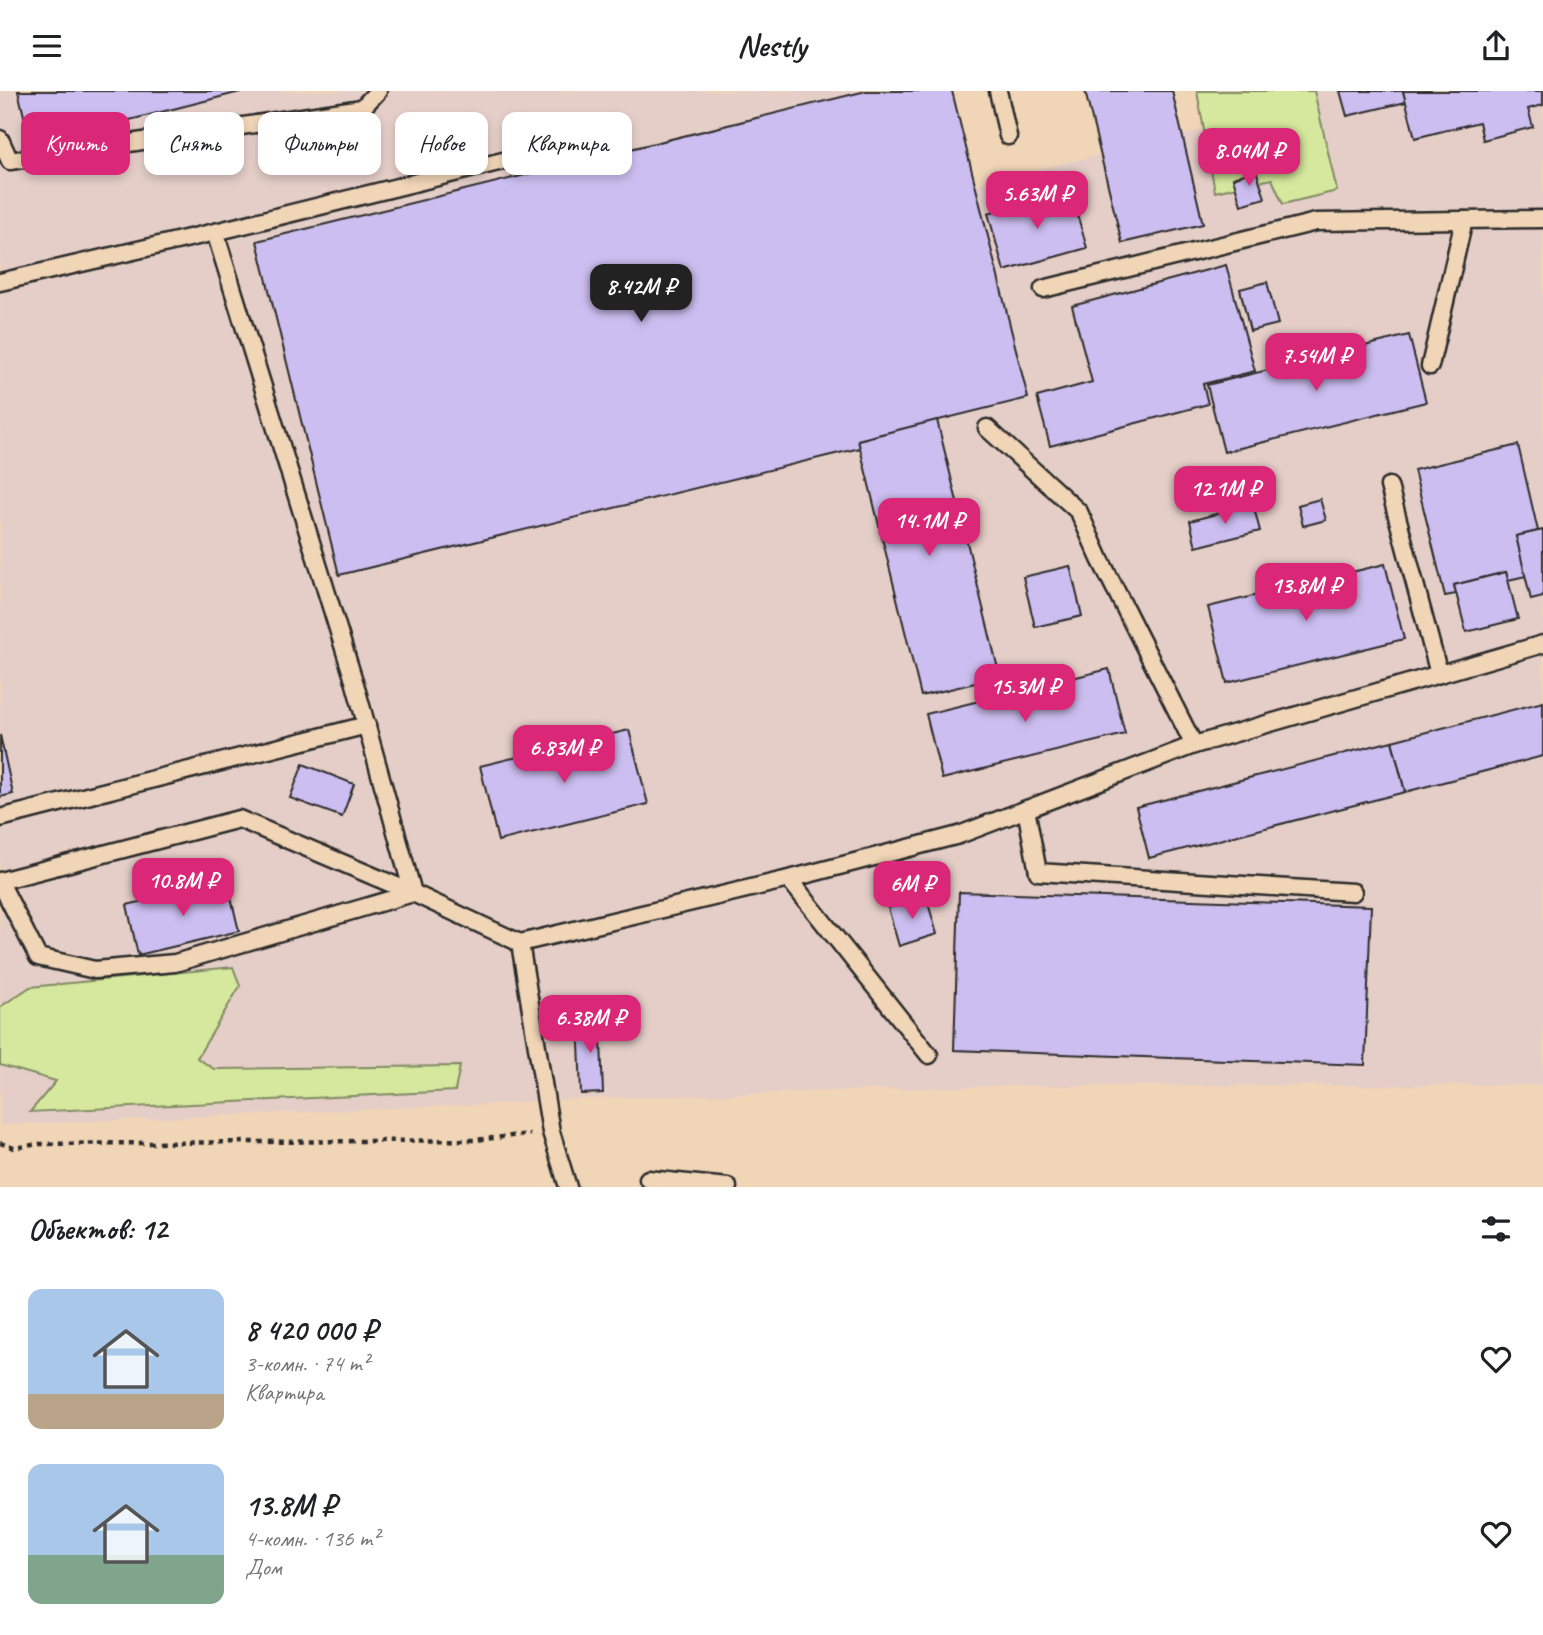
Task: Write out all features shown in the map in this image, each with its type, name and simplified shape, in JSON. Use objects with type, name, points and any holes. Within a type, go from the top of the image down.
[{"type":"lane","points":[[0,139],[10,161],[362,108],[378,91]]},
{"type":"lane","points":[[998,91],[1008,136]]},
{"type":"lane","points":[[0,282],[502,161]]},
{"type":"lane","points":[[1043,289],[1316,222],[1543,219]]},
{"type":"lane","points":[[1430,366],[1464,220]]},
{"type":"lane","points":[[215,232],[355,684],[413,893]]},
{"type":"lane","points":[[987,428],[1079,512],[1194,745]]},
{"type":"lane","points":[[1390,486],[1439,674]]},
{"type":"lane","points":[[413,893],[175,963],[95,970],[38,957],[0,882],[239,819],[413,893],[520,943],[960,835],[1194,745],[1543,644]]},
{"type":"lane","points":[[0,818],[367,725]]},
{"type":"lane","points":[[1026,809],[1038,872],[1353,892]]},
{"type":"lane","points":[[789,879],[929,1055]]},
{"type":"lane","points":[[520,943],[551,1132],[568,1187]]},
{"type":"lane","points":[[648,1179],[728,1187]]},
{"type":"path","points":[[0,1143],[14,1148],[39,1144],[475,1140],[551,1132]]},
{"type":"shaded area","points":[[0,91],[941,91],[976,184],[1285,111],[1280,91],[1543,91],[1543,1085],[996,1086],[546,1100],[0,1125]]},
{"type":"green space","points":[[1197,91],[1314,91],[1337,191],[1283,204],[1272,179],[1215,192]]},
{"type":"green space","points":[[233,967],[240,986],[197,1058],[214,1069],[460,1066],[455,1091],[30,1112],[56,1081],[0,1065],[0,1007],[30,987]]},
{"type":"building","points":[[18,91],[244,91],[161,112],[144,112],[144,116],[130,120],[130,112],[23,112]]},
{"type":"building","points":[[866,91],[952,91],[1028,398],[858,440],[860,448],[339,575],[257,241],[525,175],[632,175],[632,149]]},
{"type":"building","points":[[1085,91],[1172,91],[1203,224],[1122,243]]},
{"type":"building","points":[[1340,91],[1403,91],[1406,102],[1347,116]]},
{"type":"building","points":[[1403,91],[1543,91],[1543,105],[1528,109],[1533,127],[1483,140],[1479,122],[1415,138]]},
{"type":"building","points":[[1256,170],[1265,198],[1241,205],[1233,178]]},
{"type":"building","points":[[1070,190],[1087,248],[1004,271],[988,213]]},
{"type":"building","points":[[1226,265],[1255,371],[1203,384],[1208,404],[1050,446],[1037,397],[1092,382],[1072,306]]},
{"type":"building","points":[[1267,282],[1278,324],[1250,331],[1240,289]]},
{"type":"building","points":[[1409,335],[1426,402],[1224,452],[1207,385]]},
{"type":"building","points":[[937,420],[1000,677],[921,696],[858,440]]},
{"type":"building","points":[[1518,445],[1538,531],[1516,536],[1526,576],[1508,580],[1506,572],[1454,585],[1456,594],[1445,596],[1414,470]]},
{"type":"building","points":[[1320,499],[1326,520],[1303,526],[1298,505]]},
{"type":"building","points":[[1253,504],[1260,531],[1196,547],[1190,521]]},
{"type":"building","points":[[1543,530],[1543,597],[1531,600],[1516,536]]},
{"type":"building","points":[[1385,564],[1404,639],[1227,683],[1208,607]]},
{"type":"building","points":[[1070,566],[1082,616],[1035,627],[1023,577]]},
{"type":"building","points":[[1506,572],[1518,619],[1466,632],[1454,585]]},
{"type":"building","points":[[1109,669],[1125,734],[942,779],[926,714]]},
{"type":"building","points":[[1543,702],[1543,756],[1405,792],[1392,741]]},
{"type":"building","points":[[629,730],[648,804],[498,841],[480,766]]},
{"type":"building","points":[[0,735],[13,794],[0,797]]},
{"type":"building","points":[[1392,741],[1405,792],[1149,858],[1136,807]]},
{"type":"building","points":[[303,764],[354,784],[342,817],[290,798]]},
{"type":"building","points":[[227,881],[239,931],[138,955],[127,905]]},
{"type":"building","points":[[959,892],[1371,906],[1365,1065],[954,1050]]},
{"type":"building","points":[[926,896],[937,934],[899,946],[888,908]]},
{"type":"building","points":[[600,1015],[603,1093],[581,1094],[578,1016]]}]
